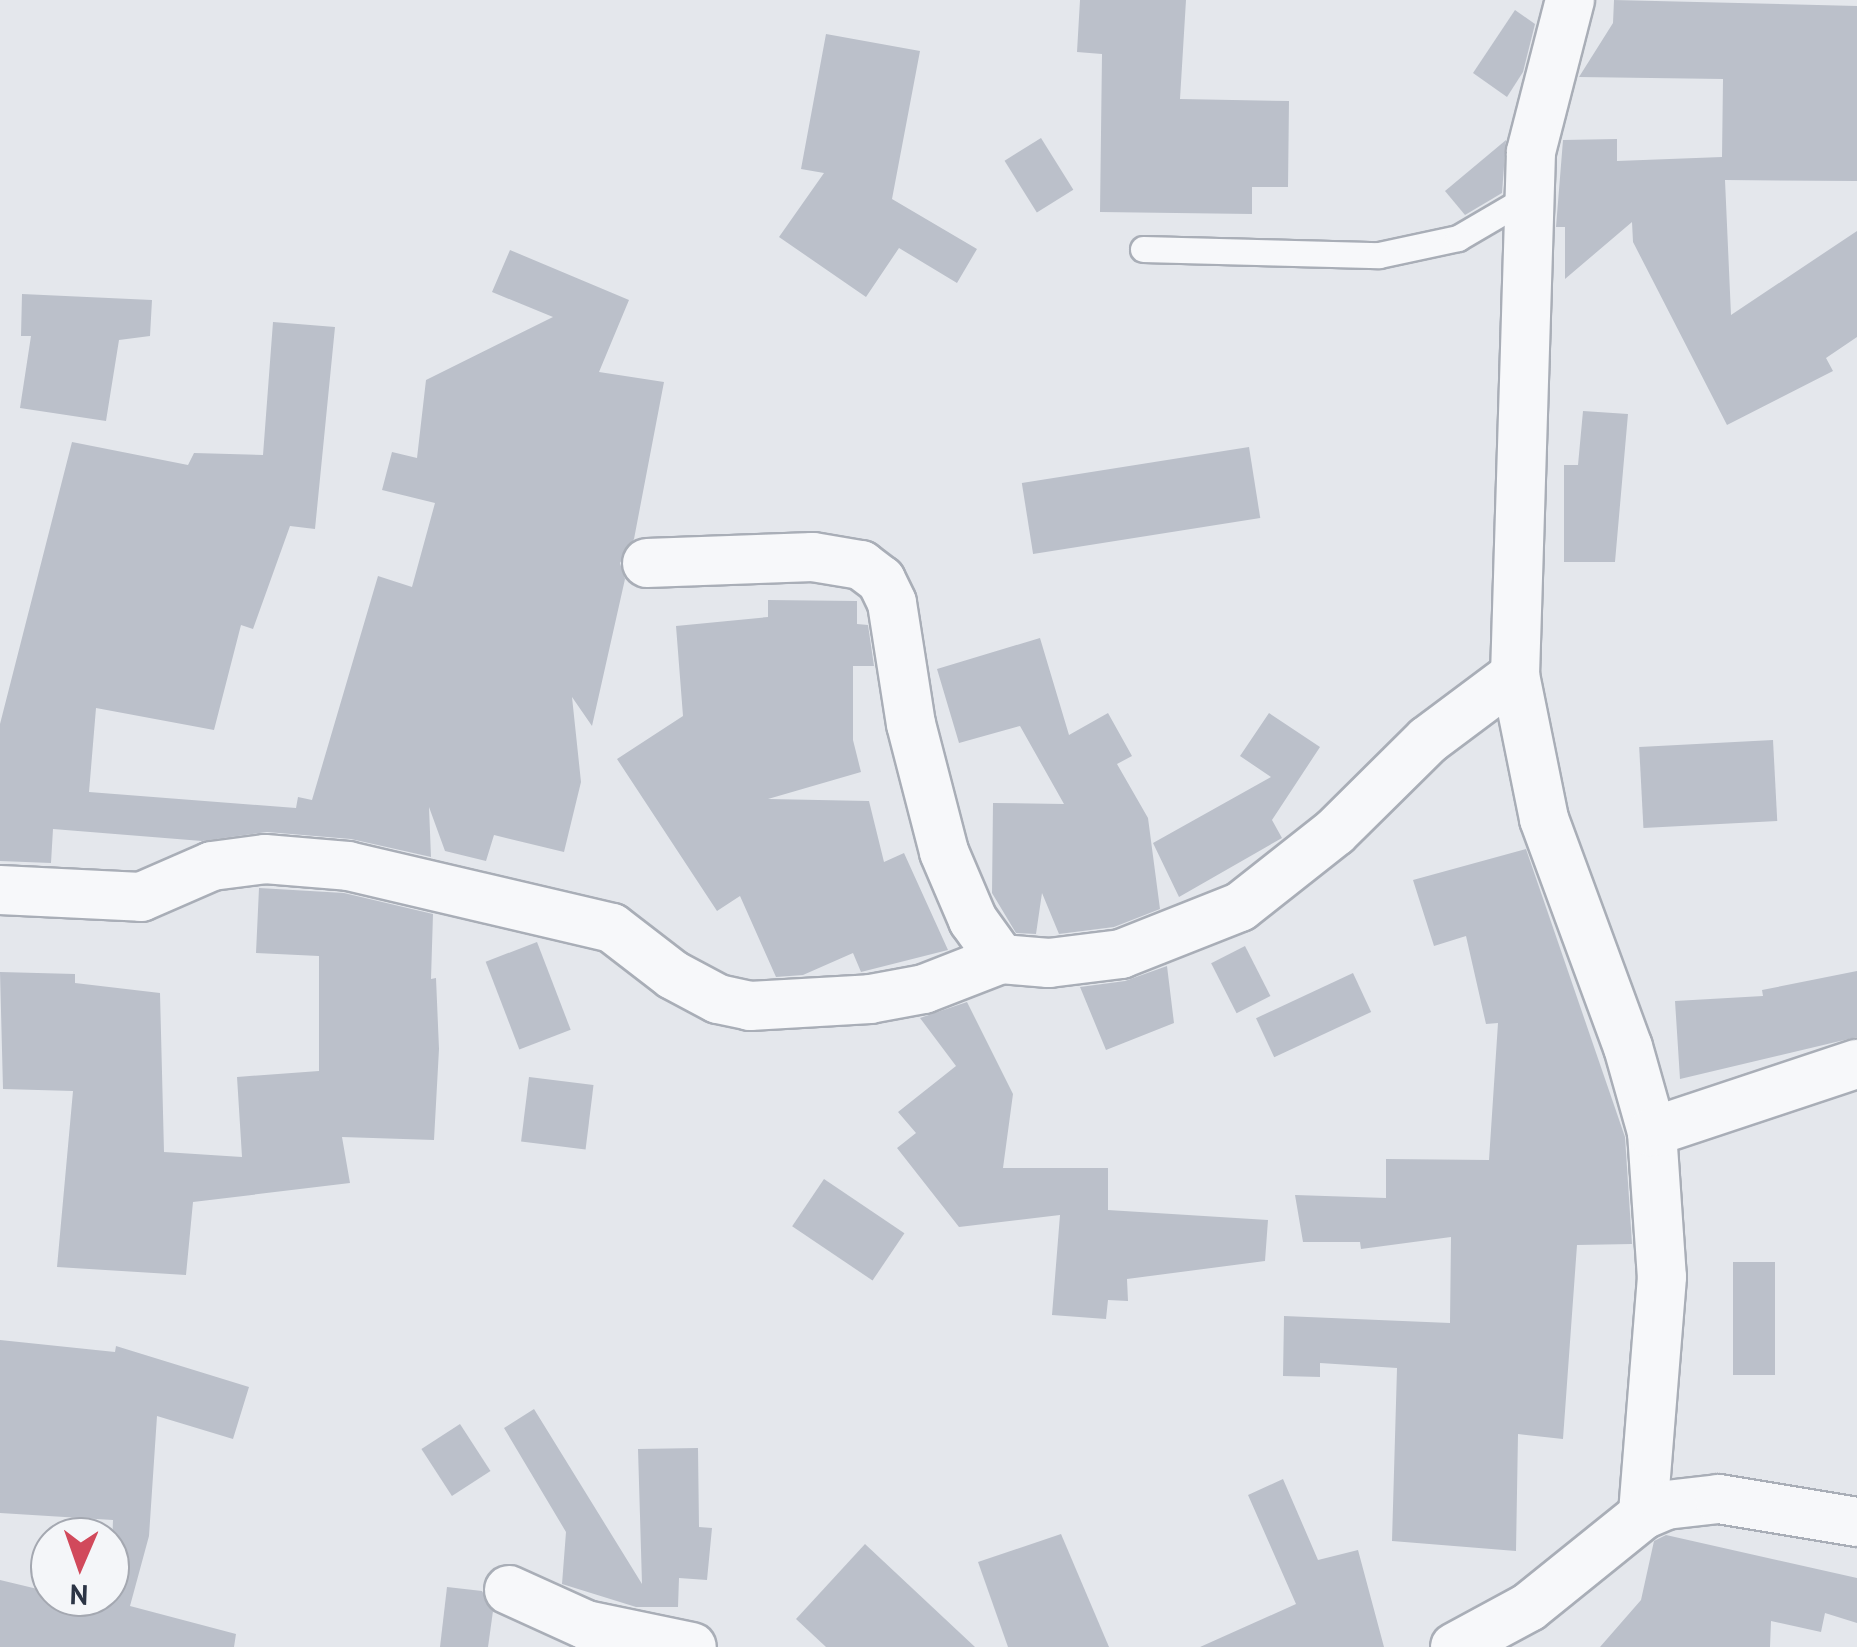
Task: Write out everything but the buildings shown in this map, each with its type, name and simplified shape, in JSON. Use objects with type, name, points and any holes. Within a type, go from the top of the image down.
[{"type":"street","points":[[1570,0],[1536,116],[1528,197],[1515,676],[1544,819],[1628,1046],[1652,1132],[1662,1277],[1642,1515]]},
{"type":"street","points":[[647,563],[813,557],[861,566],[881,580],[892,603],[911,724],[944,852],[973,920],[1001,959]]},
{"type":"street","points":[[0,890],[141,897],[212,866],[265,859],[348,866],[612,928],[695,989],[750,1006],[910,992],[1001,959],[1049,964],[1122,954],[1240,907],[1335,832],[1428,740],[1515,676]]},
{"type":"street","points":[[1652,1132],[1857,1064]]},
{"type":"street","points":[[1455,1647],[1528,1607],[1642,1515],[1685,1500],[1718,1498],[1857,1522]]},
{"type":"street","points":[[509,1590],[586,1625],[692,1647]]},
{"type":"lane","points":[[1143,249],[1379,255],[1458,238],[1528,197]]}]
